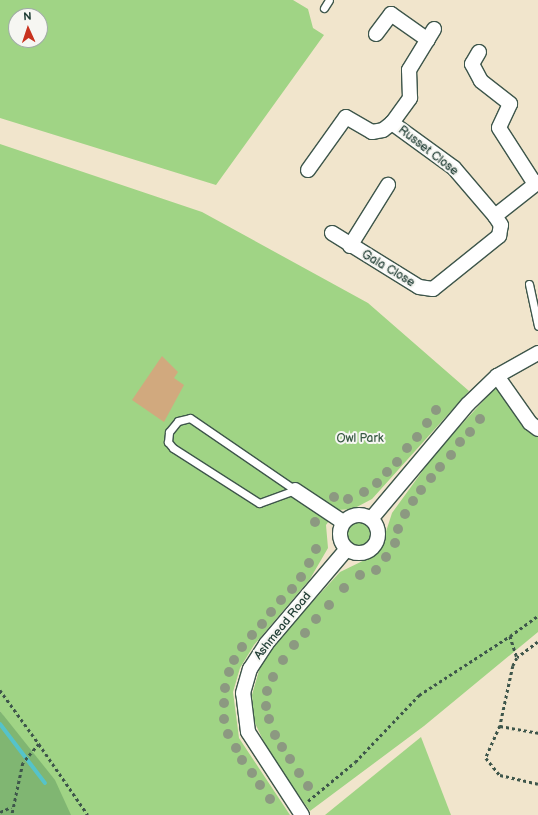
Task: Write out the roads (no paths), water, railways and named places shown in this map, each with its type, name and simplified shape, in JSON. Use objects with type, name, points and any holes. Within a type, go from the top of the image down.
[{"type":"street","name":"Russet Close","points":[[308,170],[346,117],[372,132],[383,130],[392,123],[410,98],[409,70],[431,35],[390,14],[376,34]]},
{"type":"street","points":[[479,52],[472,64],[481,81],[510,104],[499,128],[537,183],[495,216]]},
{"type":"street","name":"Russet Close","points":[[392,123],[454,168],[495,216]]},
{"type":"street","name":"Gala Close","points":[[350,246],[388,185]]},
{"type":"street","name":"Gala Close","points":[[332,233],[350,246],[419,287],[433,289],[499,236],[501,225],[495,216]]},
{"type":"street","points":[[371,519],[468,404],[497,376],[538,353]]},
{"type":"street","points":[[497,376],[530,423],[538,429]]},
{"type":"street","points":[[295,490],[343,522]]},
{"type":"street","points":[[357,515],[371,519],[378,531],[374,546],[360,554],[346,550],[339,537],[343,522],[357,515]]},
{"type":"street","name":"Ashmead Road","points":[[300,812],[248,732],[243,693],[250,669],[266,644],[346,550]]},
{"type":"lane","points":[[324,8],[329,0]]},
{"type":"lane","points":[[529,284],[538,326]]},
{"type":"lane","points":[[190,418],[295,490],[259,503],[173,448],[168,432],[178,421],[190,418]]},
{"type":"waterway","points":[[0,724],[45,783]]},
{"type":"park label","name":"Owl Park","points":[[360,439]]}]
